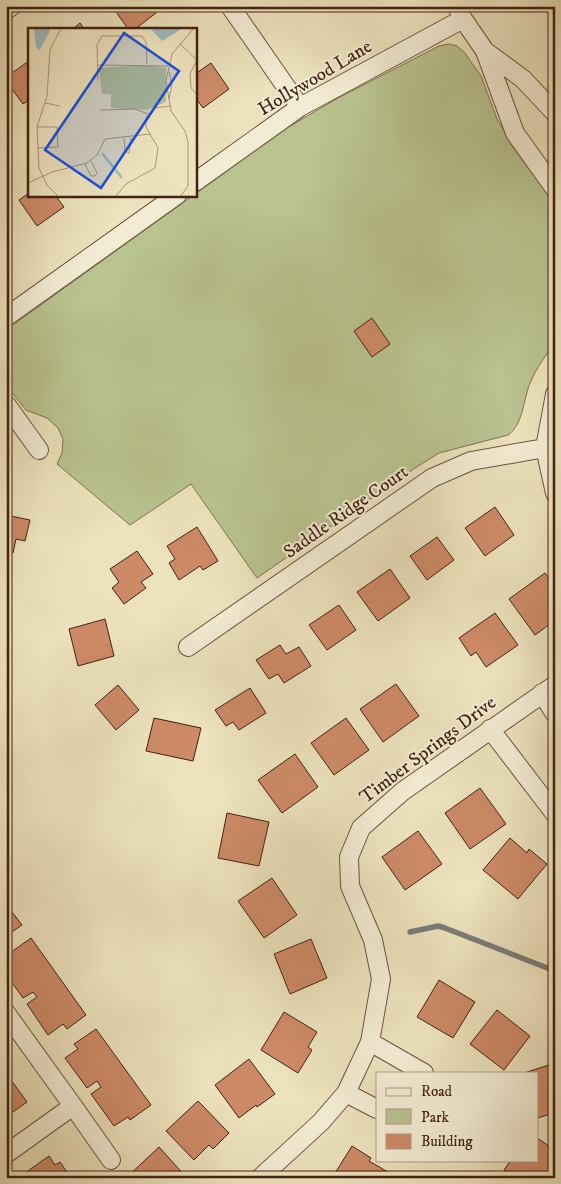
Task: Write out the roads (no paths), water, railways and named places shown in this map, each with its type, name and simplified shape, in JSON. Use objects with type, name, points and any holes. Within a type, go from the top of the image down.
[{"type":"street","points":[[6,10],[12,6]]},
{"type":"street","points":[[230,6],[300,107]]},
{"type":"street","points":[[460,13],[485,52],[515,132],[555,189]]},
{"type":"street","name":"Hollywood Lane","points":[[196,181],[300,107],[460,13]]},
{"type":"street","points":[[485,52],[523,79],[555,113]]},
{"type":"street","points":[[6,318],[176,196]]},
{"type":"street","points":[[555,394],[545,448],[555,493]]},
{"type":"street","points":[[6,404],[39,450]]},
{"type":"street","name":"Saddle Ridge Court","points":[[188,647],[432,478],[471,461],[545,448]]},
{"type":"street","points":[[548,689],[555,714]]},
{"type":"street","name":"Timber Springs Drive","points":[[260,1178],[321,1122],[346,1093],[370,1042],[381,979],[373,940],[350,886],[349,857],[361,828],[403,791],[548,689]]},
{"type":"street","points":[[490,729],[555,814]]},
{"type":"street","points":[[6,1013],[111,1160]]},
{"type":"street","points":[[370,1042],[422,1072]]},
{"type":"street","points":[[346,1093],[376,1108]]},
{"type":"street","points":[[6,1154],[73,1106]]},
{"type":"waterway","points":[[410,932],[438,926],[555,971]]}]
